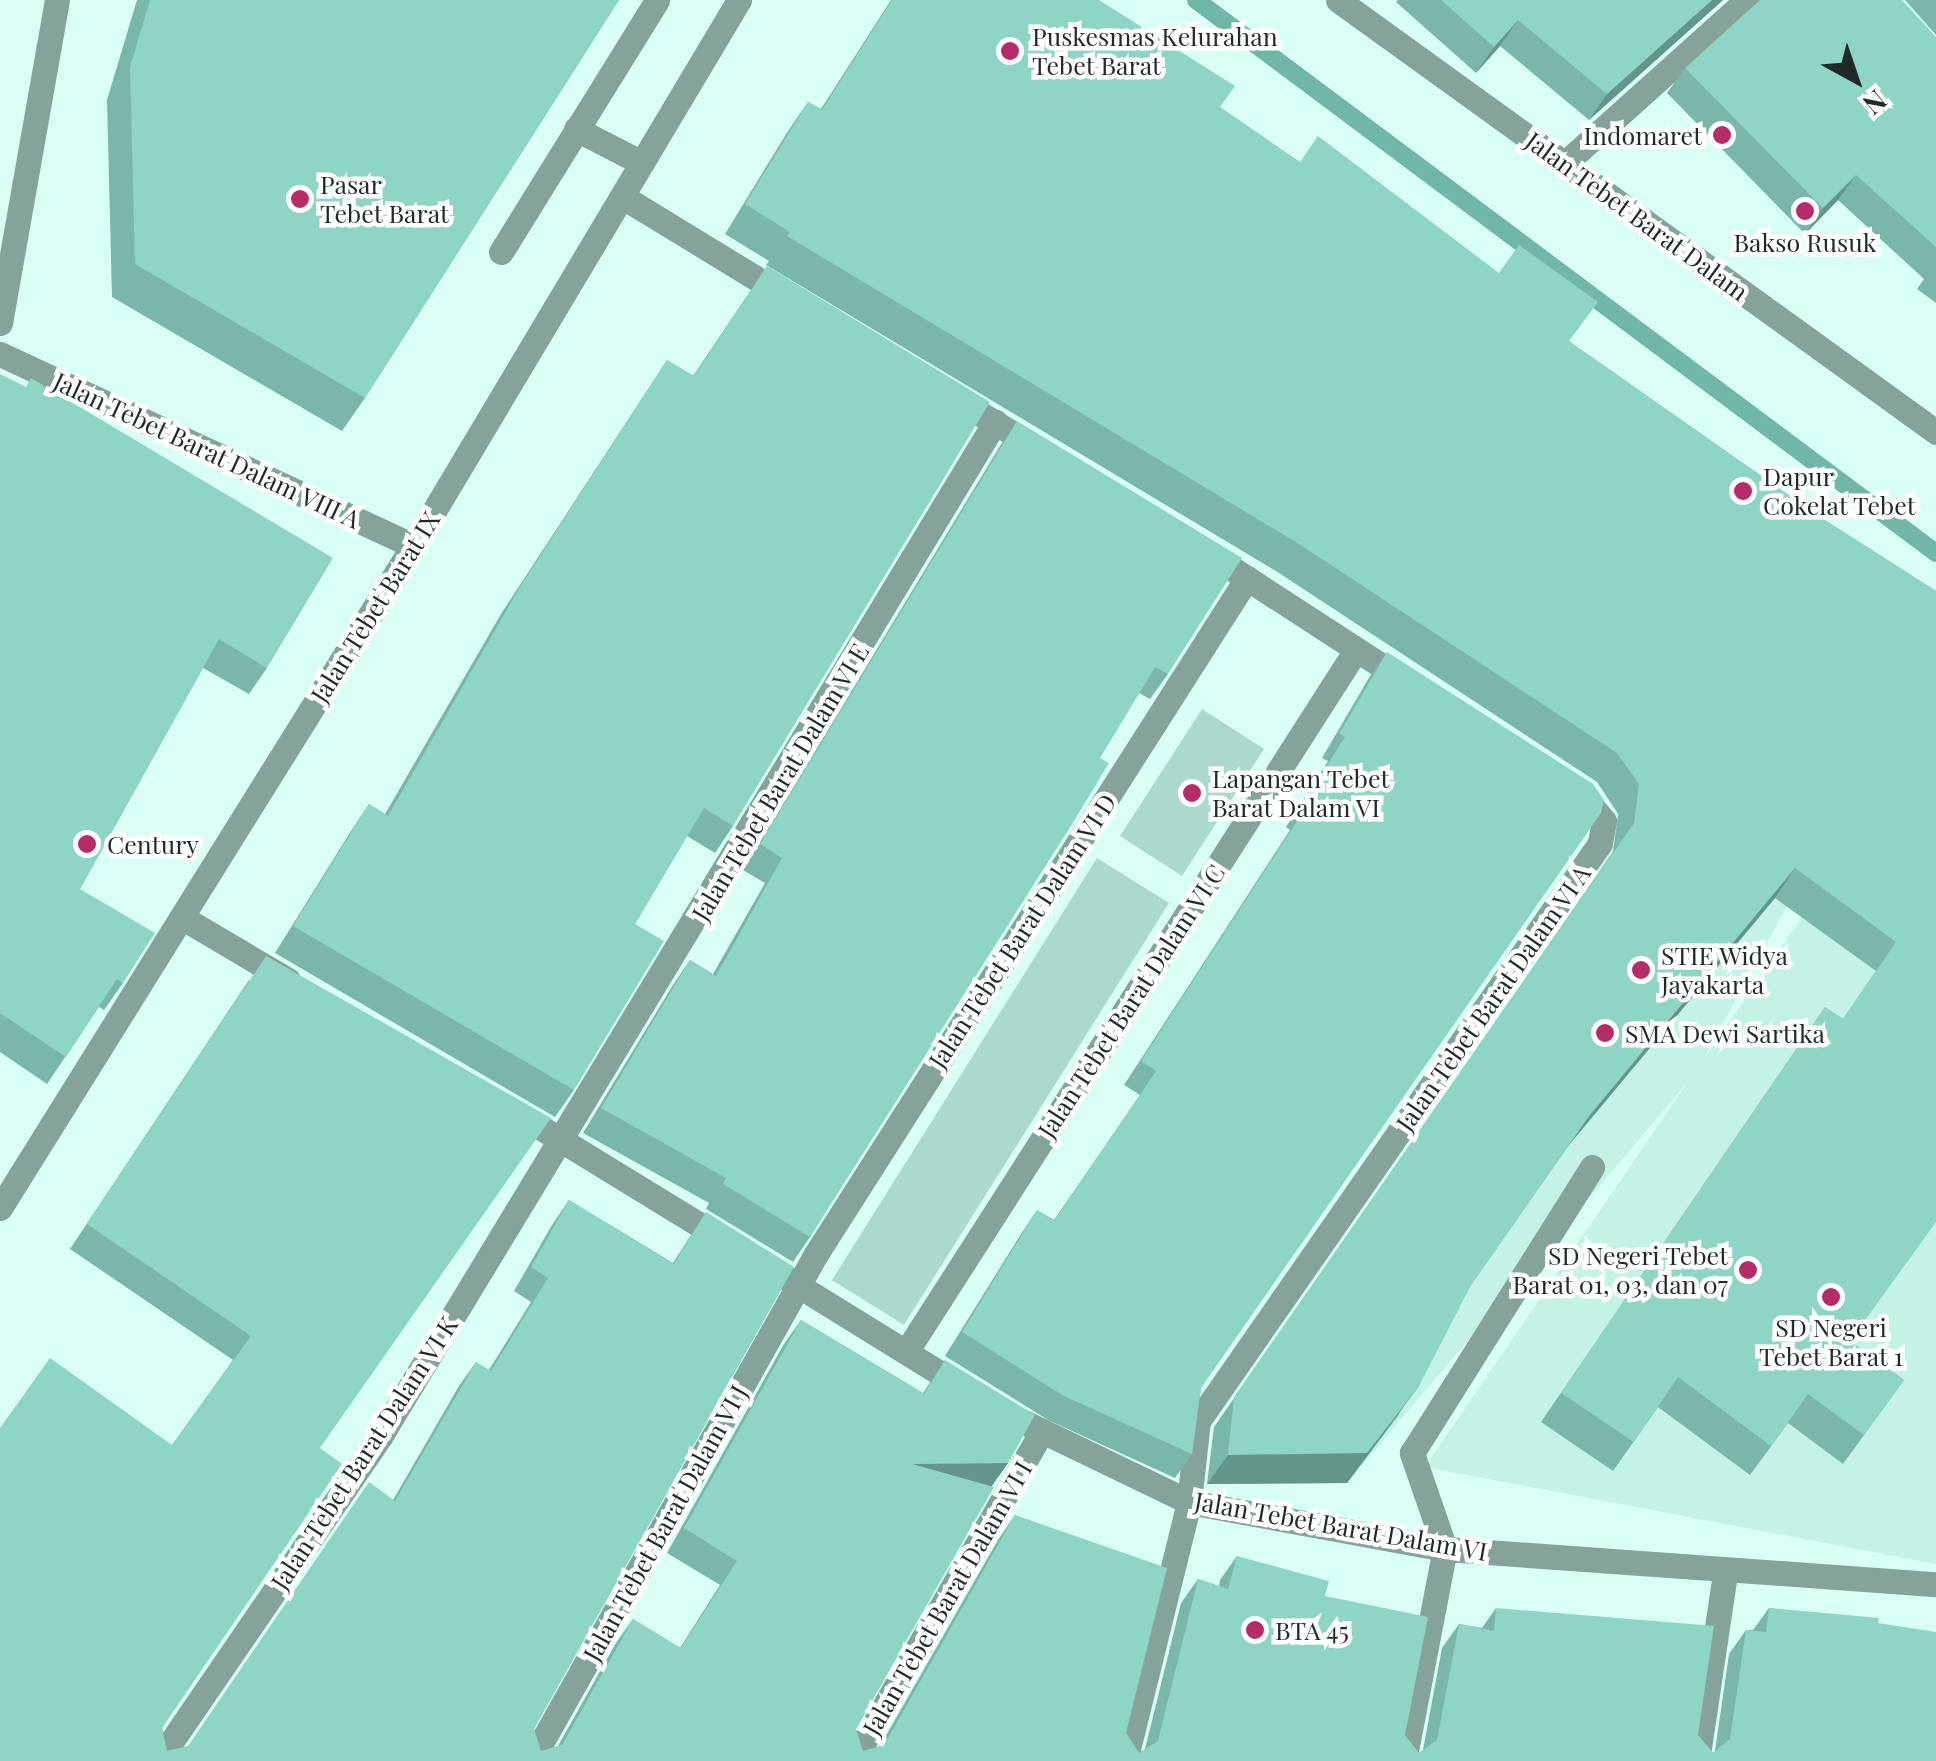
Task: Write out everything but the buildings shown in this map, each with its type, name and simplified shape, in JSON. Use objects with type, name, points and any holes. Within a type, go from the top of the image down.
[{"type":"street","points":[[0,323],[57,0]]},
{"type":"street","points":[[501,252],[657,0]]},
{"type":"street","name":"Jalan Tebet Barat IX","points":[[0,1208],[413,546],[738,0]]},
{"type":"street","name":"Jalan Tebet Barat Dalam","points":[[1338,0],[1936,432]]},
{"type":"street","points":[[1564,164],[1748,0]]},
{"type":"street","points":[[576,128],[642,164]]},
{"type":"street","points":[[622,197],[812,312]]},
{"type":"street","name":"Jalan Tebet Barat Dalam VIII A","points":[[0,354],[413,546]]},
{"type":"street","points":[[928,382],[1062,464]]},
{"type":"street","name":"Jalan Tebet Barat Dalam VI E","points":[[563,1140],[996,422]]},
{"type":"street","points":[[1180,536],[1422,692]]},
{"type":"street","name":"Jalan Tebet Barat Dalam VI D","points":[[799,1286],[1247,578]]},
{"type":"street","name":"Jalan Tebet Barat Dalam VI C","points":[[906,1352],[1356,650]]},
{"type":"street","name":"Jalan Tebet Barat Dalam VI A","points":[[1125,1761],[1189,1502],[1198,1421],[1600,843],[1604,821],[1588,796],[1554,775]]},
{"type":"street","points":[[183,918],[316,996]]},
{"type":"street","name":"Jalan Tebet Barat Dalam VI","points":[[497,1102],[1040,1434],[1189,1502],[1445,1549],[1725,1574],[1936,1584]]},
{"type":"street","name":"Jalan Tebet Barat Dalam VI K","points":[[158,1761],[381,1435],[563,1140]]},
{"type":"street","points":[[1404,1761],[1445,1549],[1412,1453],[1592,1167]]},
{"type":"street","name":"Jalan Tebet Barat Dalam VI J","points":[[532,1761],[799,1286]]},
{"type":"street","name":"Jalan Tebet Barat Dalam VI I","points":[[854,1761],[1040,1434]]},
{"type":"street","points":[[1697,1761],[1725,1574]]},
{"type":"shaded area","points":[[1808,539],[1823,840],[1703,1060],[1829,878],[1936,951],[1936,1564],[1425,1467],[1687,1083],[1347,1483],[1209,1484]]},
{"type":"shaded area","name":"Lapangan Tebet Barat Dalam VI","points":[[1202,709],[1264,749],[1182,876],[1120,836]]},
{"type":"shaded area","points":[[1097,858],[1169,903],[904,1325],[832,1280]]},
{"type":"waterway","points":[[1196,0],[1936,553]]},
{"type":"place","name":"Puskesmas Kelurahan Tebet Barat","points":[[1010,51]]},
{"type":"place","name":"Indomaret","points":[[1722,135]]},
{"type":"place","name":"Pasar Tebet Barat","points":[[300,199]]},
{"type":"place","name":"Bakso Rusuk","points":[[1805,211]]},
{"type":"place","name":"Dapur Cokelat Tebet","points":[[1743,491]]},
{"type":"place","name":"Lapangan Tebet Barat Dalam VI","points":[[1192,793]]},
{"type":"place","name":"Century","points":[[87,844]]},
{"type":"place","name":"STIE Widya Jayakarta","points":[[1641,970]]},
{"type":"place","name":"SMA Dewi Sartika","points":[[1605,1033]]},
{"type":"place","name":"SD Negeri Tebet Barat 01, 03, dan 07","points":[[1748,1270]]},
{"type":"place","name":"SD Negeri Tebet Barat 1","points":[[1831,1297]]},
{"type":"place","name":"BTA 45","points":[[1255,1630]]}]
